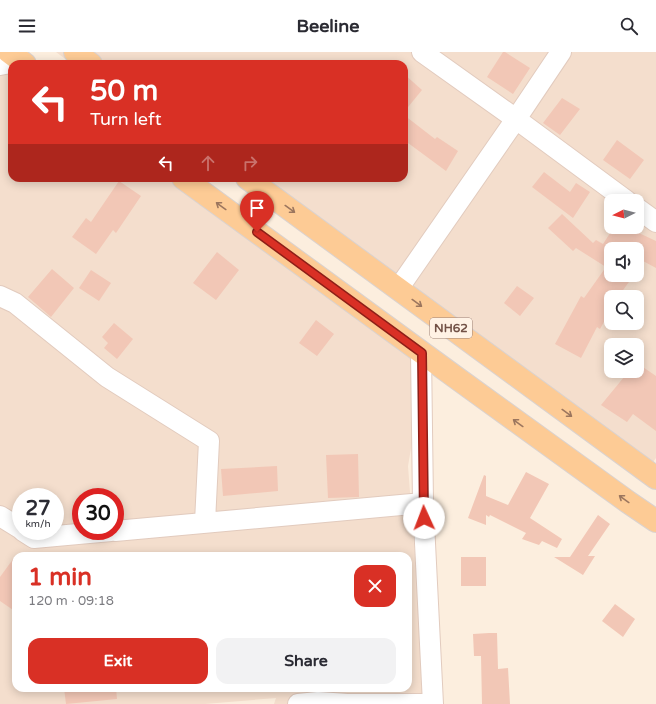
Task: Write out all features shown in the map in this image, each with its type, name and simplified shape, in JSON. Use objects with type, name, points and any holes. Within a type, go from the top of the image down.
[{"type":"main road","points":[[75,52],[86,60]]},
{"type":"main road","name":"NH62","points":[[189,182],[422,353],[656,521]]},
{"type":"main road","name":"NH62","points":[[252,182],[655,475]]},
{"type":"street","points":[[422,52],[618,194]]},
{"type":"street","points":[[398,289],[562,52]]},
{"type":"street","points":[[644,213],[656,222]]},
{"type":"street","points":[[0,296],[14,303],[107,377],[209,441],[205,522]]},
{"type":"street","points":[[298,704],[433,704],[423,503],[422,353]]},
{"type":"street","points":[[124,530],[423,503]]},
{"type":"street","points":[[0,516],[12,524]]},
{"type":"shaded area","points":[[0,52],[8,60],[8,182],[189,182],[427,355],[408,466],[419,610],[429,704],[274,704],[276,698],[205,704],[0,704]]},
{"type":"shaded area","points":[[56,52],[656,52],[656,458],[643,476],[236,182],[408,182],[408,60],[67,60]]},
{"type":"building","points":[[503,52],[530,68],[513,94],[487,77]]},
{"type":"building","points":[[408,78],[422,90],[408,107]]},
{"type":"building","points":[[562,98],[580,109],[560,135],[543,123]]},
{"type":"building","points":[[408,118],[435,139],[437,137],[458,151],[446,171],[408,143]]},
{"type":"building","points":[[617,140],[644,160],[630,179],[603,160]]},
{"type":"building","points":[[544,172],[570,192],[576,183],[590,192],[573,218],[532,187]]},
{"type":"building","points":[[118,182],[141,196],[116,233],[113,230],[96,254],[72,237],[86,218],[91,222]]},
{"type":"building","points":[[562,214],[593,243],[596,240],[603,244],[604,242],[604,266],[576,248],[573,251],[548,228]]},
{"type":"building","points":[[609,234],[641,234],[656,241],[656,268],[644,262],[644,242],[604,242]]},
{"type":"building","points":[[217,252],[239,270],[216,300],[193,283]]},
{"type":"building","points":[[52,269],[74,288],[51,317],[28,297]]},
{"type":"building","points":[[91,270],[111,283],[99,301],[79,288]]},
{"type":"building","points":[[604,270],[604,282],[629,282],[623,290],[604,290],[604,322],[600,329],[597,327],[581,358],[555,344],[581,296],[584,298]]},
{"type":"building","points":[[517,286],[534,298],[520,316],[504,303]]},
{"type":"building","points":[[316,320],[334,334],[317,356],[299,343]]},
{"type":"building","points":[[114,323],[133,339],[117,359],[104,348],[108,343],[102,337]]},
{"type":"building","points":[[644,368],[656,376],[656,431],[633,414],[627,422],[601,405],[623,378],[644,378]]},
{"type":"building","points":[[358,454],[359,497],[328,498],[326,455]]},
{"type":"building","points":[[277,466],[278,491],[223,496],[221,469]]},
{"type":"building","points":[[526,472],[549,484],[530,518],[562,539],[557,548],[542,541],[539,545],[522,539],[526,533],[490,515],[489,517],[486,515],[486,525],[468,518],[484,475],[486,476],[486,496],[508,505]]},
{"type":"building","points":[[598,515],[610,524],[588,556],[595,556],[583,575],[554,557],[570,557]]},
{"type":"building","points":[[461,557],[486,557],[486,586],[461,586]]},
{"type":"building","points":[[12,560],[12,609],[0,601],[0,577]]},
{"type":"building","points":[[615,604],[635,619],[623,637],[602,621]]},
{"type":"building","points":[[497,633],[498,669],[508,668],[510,704],[482,704],[481,656],[474,656],[473,634]]},
{"type":"building","points":[[64,692],[116,692],[117,699],[66,704]]},
{"type":"route","points":[[257,232],[422,353],[424,518]]}]
